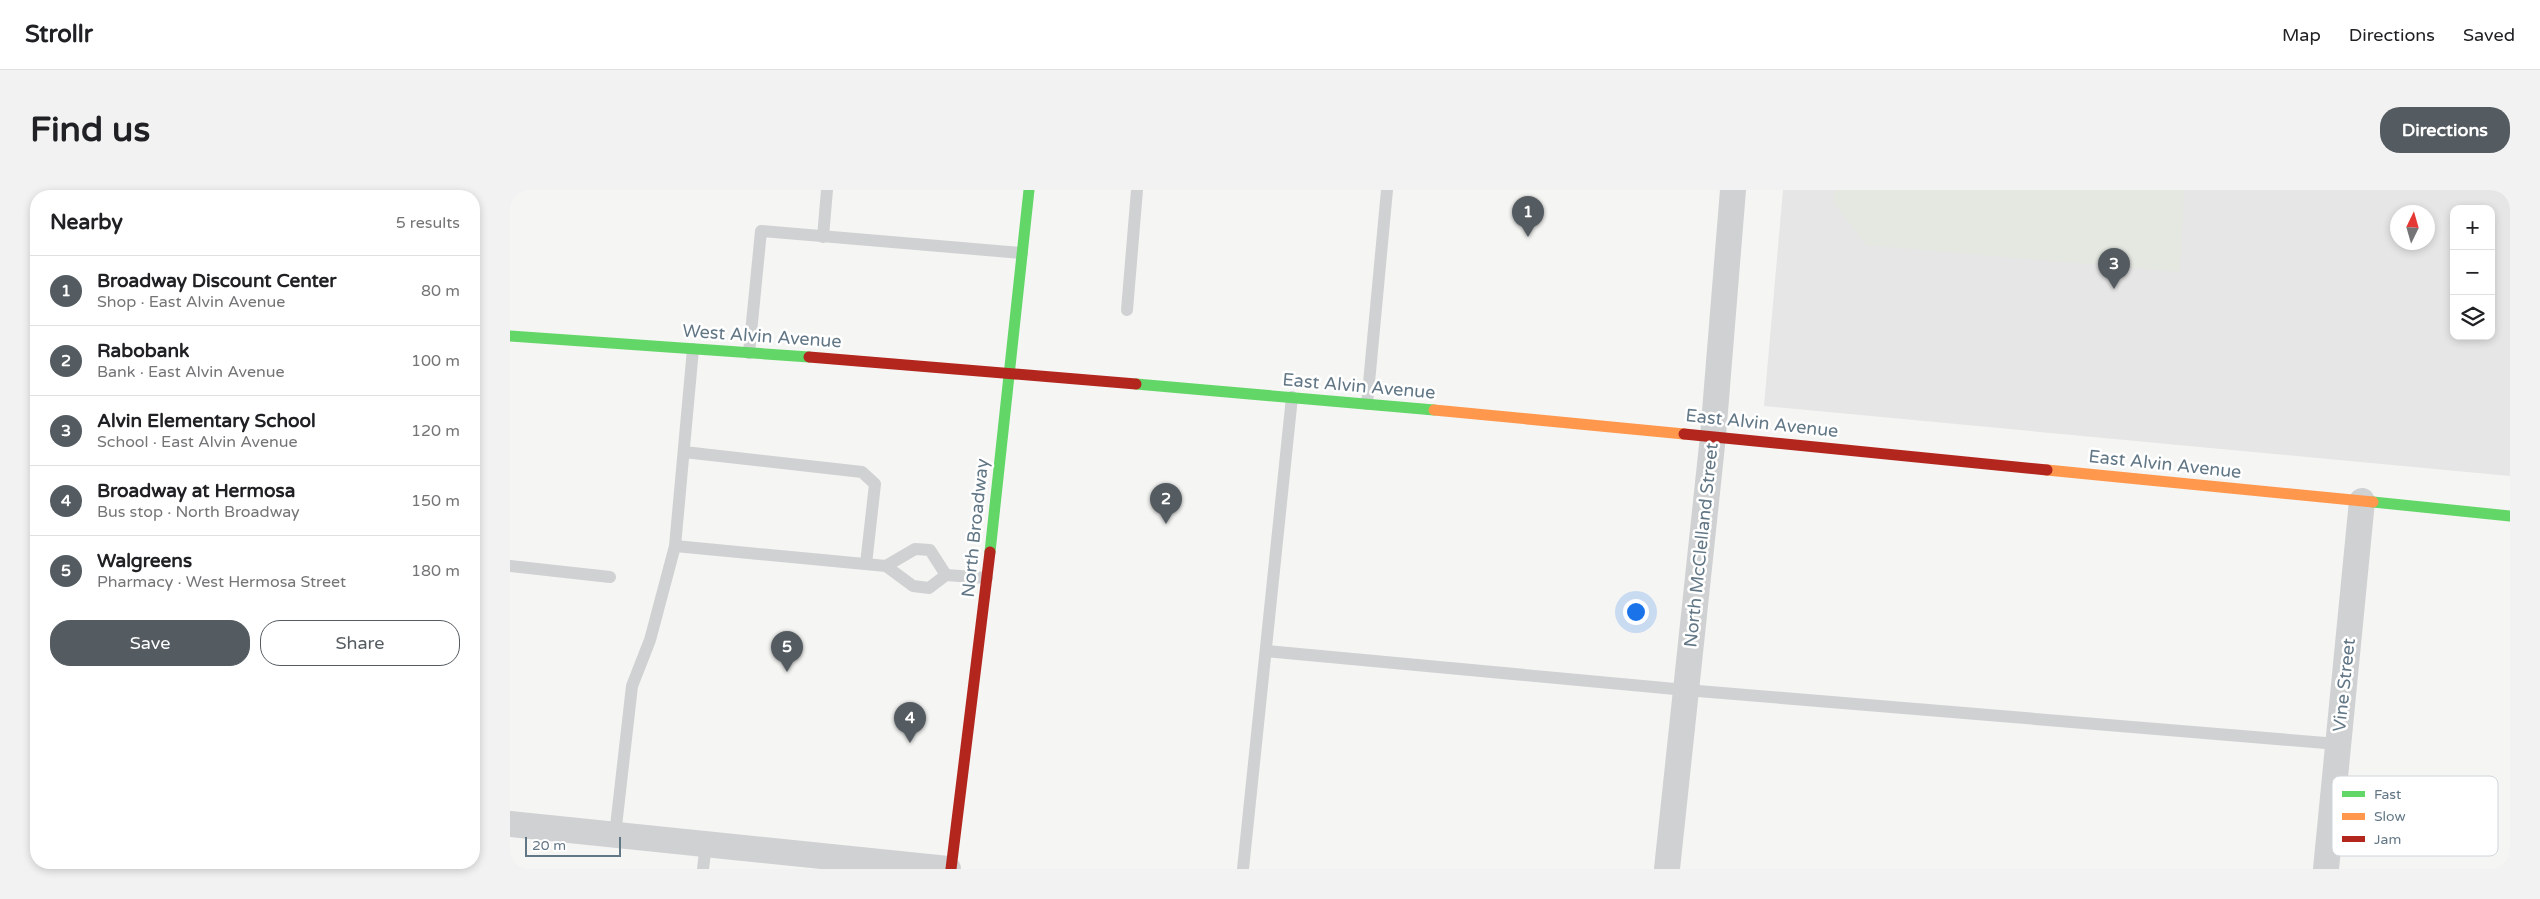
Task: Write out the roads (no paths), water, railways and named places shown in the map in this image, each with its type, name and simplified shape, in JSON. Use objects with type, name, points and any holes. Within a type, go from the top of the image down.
[{"type":"street","name":"North Broadway","points":[[950,869],[988,578],[1029,190]]},
{"type":"street","name":"North McClelland Street","points":[[1667,869],[1713,436],[1733,190]]},
{"type":"street","name":"West Alvin Avenue","points":[[510,336],[1011,372]]},
{"type":"street","name":"East Alvin Avenue","points":[[1011,372],[1713,436],[2510,516]]},
{"type":"street","name":"Vine Street","points":[[2335,776],[2362,501]]},
{"type":"street","name":"Vine Street","points":[[2326,869],[2332,806]]},
{"type":"street","points":[[510,824],[615,834],[704,856],[950,869]]},
{"type":"lane","points":[[823,237],[827,190]]},
{"type":"lane","points":[[1127,310],[1137,190]]},
{"type":"lane","points":[[1367,404],[1387,190]]},
{"type":"lane","points":[[749,353],[761,231],[1022,254]]},
{"type":"lane","points":[[615,834],[632,686],[650,640],[674,546],[694,349]]},
{"type":"lane","points":[[1243,869],[1292,397]]},
{"type":"lane","points":[[684,452],[862,472],[875,484],[866,564]]},
{"type":"lane","points":[[674,546],[886,566],[913,586],[929,588],[946,575],[988,578]]},
{"type":"lane","points":[[886,566],[915,549],[930,550],[946,575]]},
{"type":"lane","points":[[510,566],[610,577]]},
{"type":"lane","points":[[1266,651],[1686,690],[2338,744]]},
{"type":"place","name":"Broadway Discount Center","points":[[1528,237]]},
{"type":"place","name":"Alvin Elementary School","points":[[2114,289]]},
{"type":"place","name":"Rabobank","points":[[1166,524]]},
{"type":"place","name":"Walgreens","points":[[787,672]]},
{"type":"place","name":"Broadway at Hermosa","points":[[910,743]]}]
